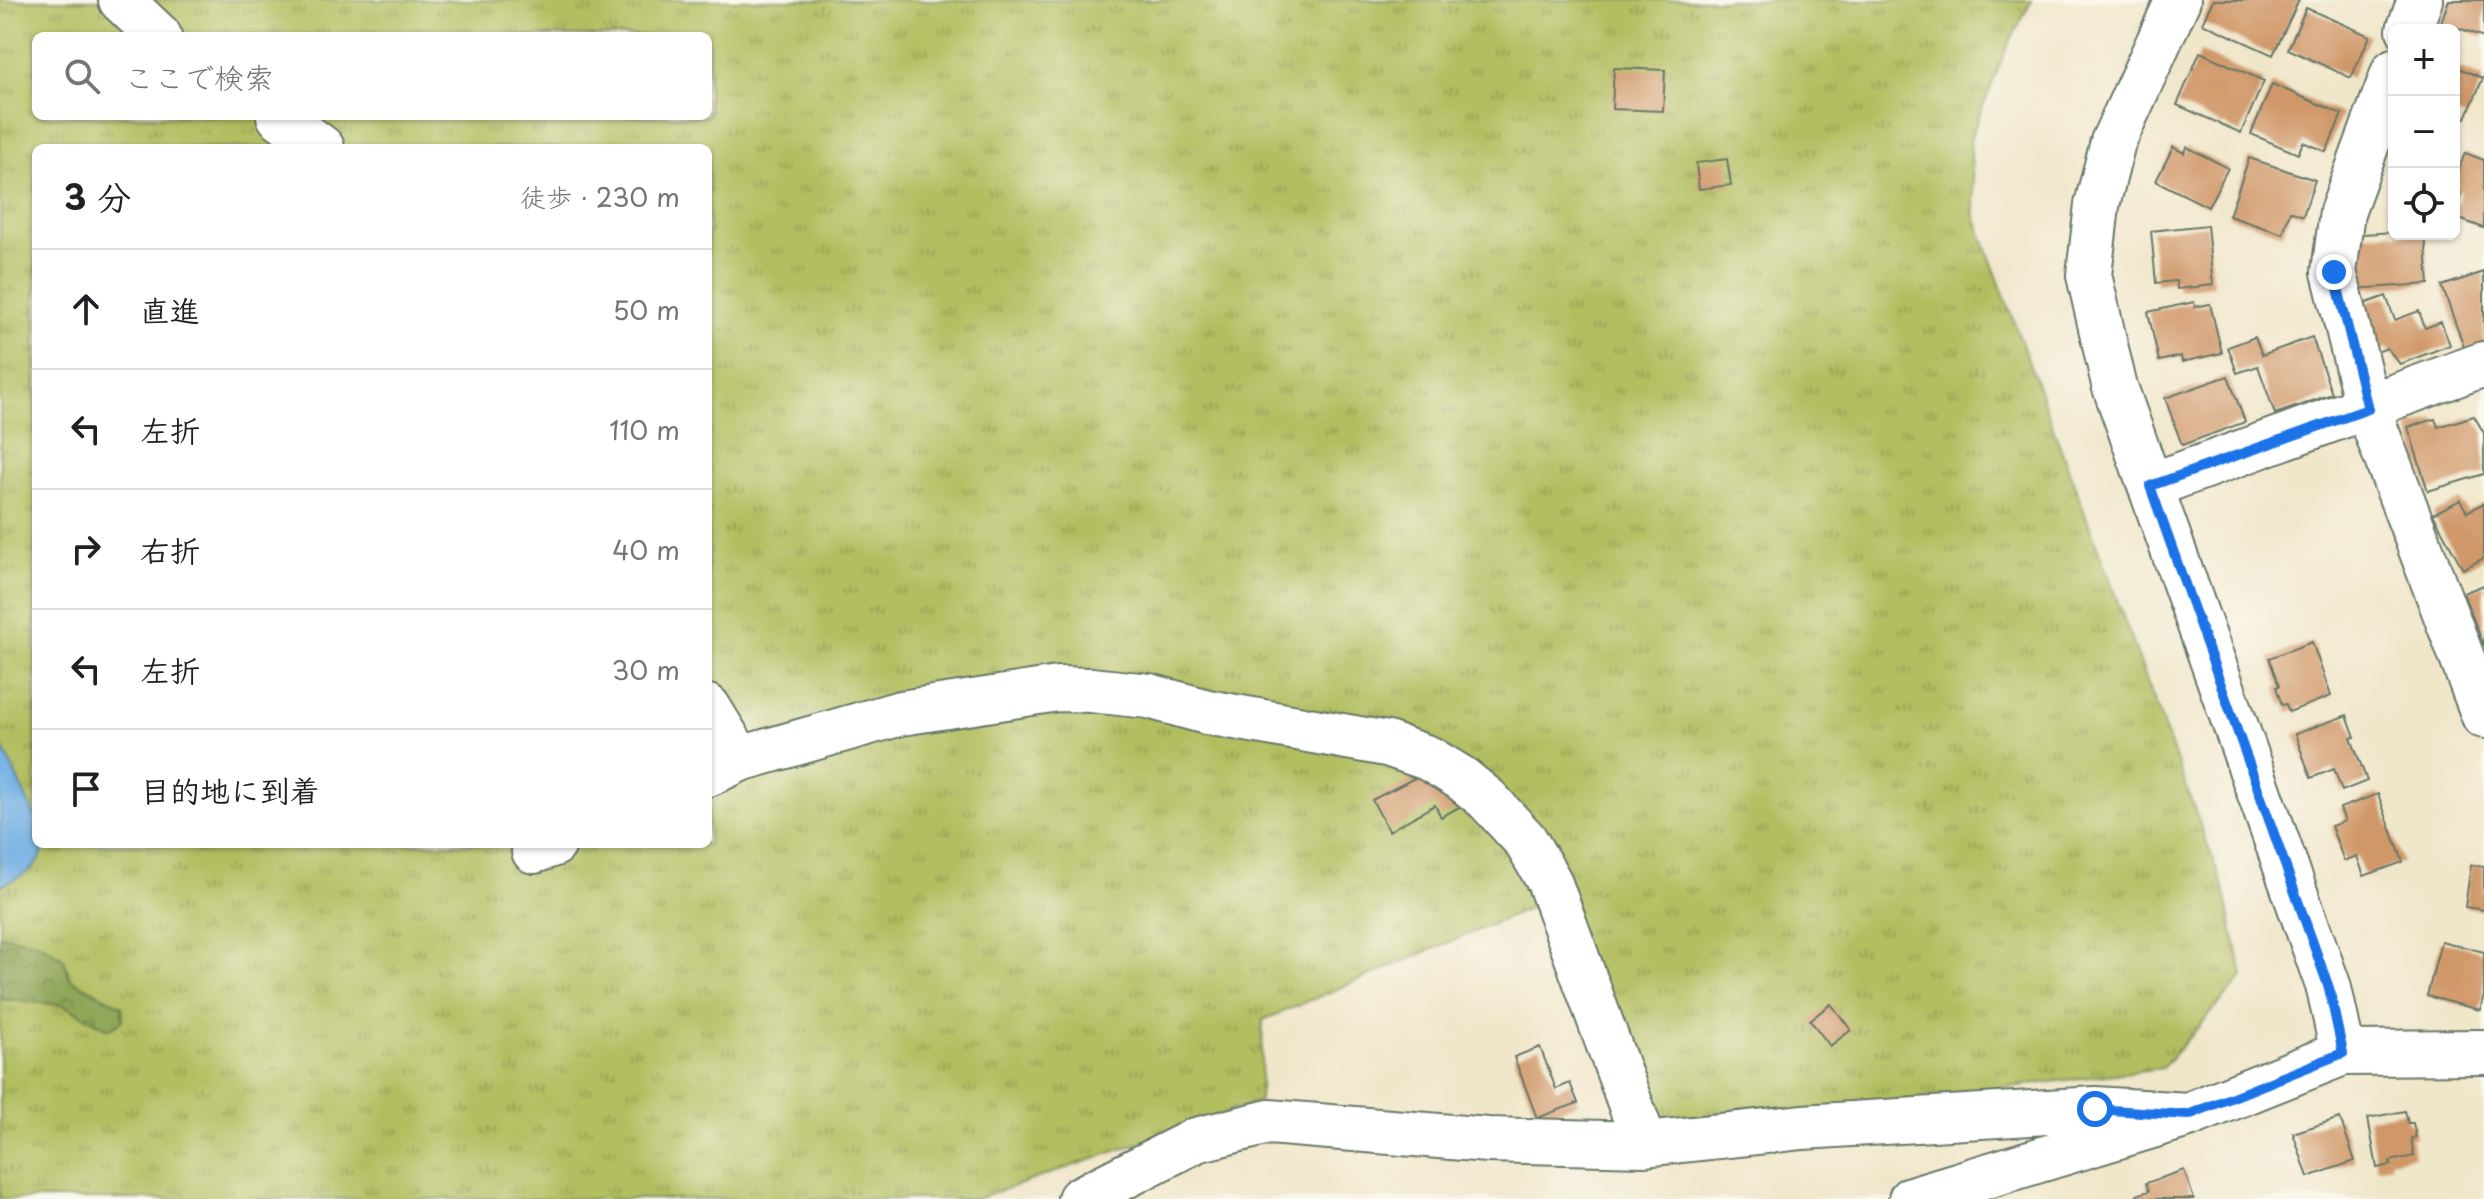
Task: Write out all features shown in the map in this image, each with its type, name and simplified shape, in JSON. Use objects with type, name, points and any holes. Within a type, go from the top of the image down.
[{"type":"street","points":[[121,0],[155,32]]},
{"type":"street","points":[[2178,0],[2113,142],[2097,205],[2089,275],[2114,384],[2329,988],[2343,1053]]},
{"type":"street","points":[[2411,24],[2420,0]]},
{"type":"street","points":[[2388,87],[2342,212],[2334,272],[2368,409],[2484,716]]},
{"type":"street","points":[[284,120],[317,144]]},
{"type":"street","points":[[2150,486],[2368,409],[2484,364]]},
{"type":"street","points":[[712,722],[724,767],[901,713],[1058,689],[1091,690],[1149,696],[1207,712],[1387,744],[1428,758],[1461,778],[1487,799],[1539,859],[1645,1144]]},
{"type":"street","points":[[1911,1199],[2188,1115],[2343,1053],[2484,1052]]},
{"type":"street","points":[[1080,1199],[1196,1140],[1269,1122],[1488,1140],[1645,1144],[1803,1127],[2095,1109],[2188,1115]]},
{"type":"green space","points":[[0,0],[2032,0],[2008,45],[1970,139],[1975,217],[2224,889],[2243,977],[2162,1068],[1683,1128],[1641,1104],[1555,898],[1263,1020],[1260,1101],[977,1199],[0,1199]]},
{"type":"green space","points":[[0,935],[37,942],[64,959],[70,979],[122,1006],[123,1020],[109,1029],[63,1005],[0,999]]},
{"type":"water","points":[[0,741],[32,810],[32,848],[43,848],[34,866],[0,886]]},
{"type":"building","points":[[2213,0],[2299,0],[2273,55],[2202,23]]},
{"type":"building","points":[[2449,0],[2484,0],[2484,37],[2460,29],[2460,24],[2441,22]]},
{"type":"building","points":[[2306,8],[2370,36],[2351,78],[2288,49]]},
{"type":"building","points":[[2200,52],[2264,81],[2241,133],[2177,105]]},
{"type":"building","points":[[1614,68],[1665,70],[1663,111],[1612,109]]},
{"type":"building","points":[[2460,68],[2483,78],[2466,118],[2460,116]]},
{"type":"building","points":[[2272,84],[2342,114],[2326,152],[2303,142],[2298,154],[2251,134]]},
{"type":"building","points":[[2173,147],[2184,153],[2187,147],[2228,168],[2208,207],[2156,181]]},
{"type":"building","points":[[2465,153],[2484,160],[2484,228],[2460,219],[2460,166]]},
{"type":"building","points":[[2249,158],[2315,180],[2303,216],[2290,211],[2283,234],[2229,216]]},
{"type":"building","points":[[1727,159],[1731,185],[1699,189],[1696,163]]},
{"type":"building","points":[[2207,225],[2213,285],[2177,289],[2176,281],[2156,283],[2151,231]]},
{"type":"building","points":[[2388,232],[2388,240],[2425,240],[2429,284],[2352,289],[2348,235]]},
{"type":"building","points":[[2484,272],[2484,344],[2465,350],[2442,286]]},
{"type":"building","points":[[2386,296],[2395,320],[2419,311],[2425,328],[2441,322],[2450,345],[2400,364],[2387,348],[2372,354],[2353,308]]},
{"type":"building","points":[[2194,302],[2195,307],[2210,304],[2222,353],[2182,362],[2181,356],[2159,361],[2148,312]]},
{"type":"building","points":[[2255,337],[2262,355],[2312,337],[2332,394],[2275,414],[2258,366],[2237,373],[2228,347]]},
{"type":"building","points":[[2228,376],[2245,422],[2182,445],[2165,398]]},
{"type":"building","points":[[2474,416],[2484,433],[2484,474],[2428,491],[2408,427],[2435,419],[2438,427]]},
{"type":"building","points":[[2460,500],[2467,512],[2484,503],[2484,558],[2463,569],[2433,514]]},
{"type":"building","points":[[2484,585],[2484,646],[2463,593]]},
{"type":"building","points":[[2312,642],[2331,696],[2289,712],[2286,704],[2282,705],[2269,658]]},
{"type":"building","points":[[2347,715],[2355,737],[2351,738],[2367,781],[2342,791],[2334,769],[2311,778],[2295,734]]},
{"type":"building","points":[[1428,771],[1439,791],[1449,785],[1461,806],[1441,817],[1435,805],[1389,831],[1372,800]]},
{"type":"building","points":[[2378,794],[2403,862],[2364,876],[2357,856],[2344,861],[2331,826],[2345,821],[2340,808]]},
{"type":"building","points":[[2471,865],[2484,867],[2484,910],[2465,907]]},
{"type":"building","points":[[2441,941],[2484,952],[2484,995],[2480,1010],[2427,996]]},
{"type":"building","points":[[1831,1004],[1851,1030],[1830,1046],[1810,1020]]},
{"type":"building","points":[[1540,1047],[1556,1089],[1570,1083],[1578,1103],[1537,1118],[1514,1057]]},
{"type":"building","points":[[2405,1111],[2408,1123],[2413,1123],[2416,1137],[2411,1138],[2414,1156],[2390,1161],[2391,1165],[2377,1168],[2368,1118]]},
{"type":"building","points":[[2340,1118],[2355,1161],[2308,1177],[2293,1133]]},
{"type":"building","points":[[2184,1170],[2194,1199],[2139,1199],[2137,1195],[2149,1191],[2146,1183]]},
{"type":"route","points":[[2095,1109],[2188,1115],[2343,1053],[2329,988],[2150,486],[2368,409],[2334,272]]}]
